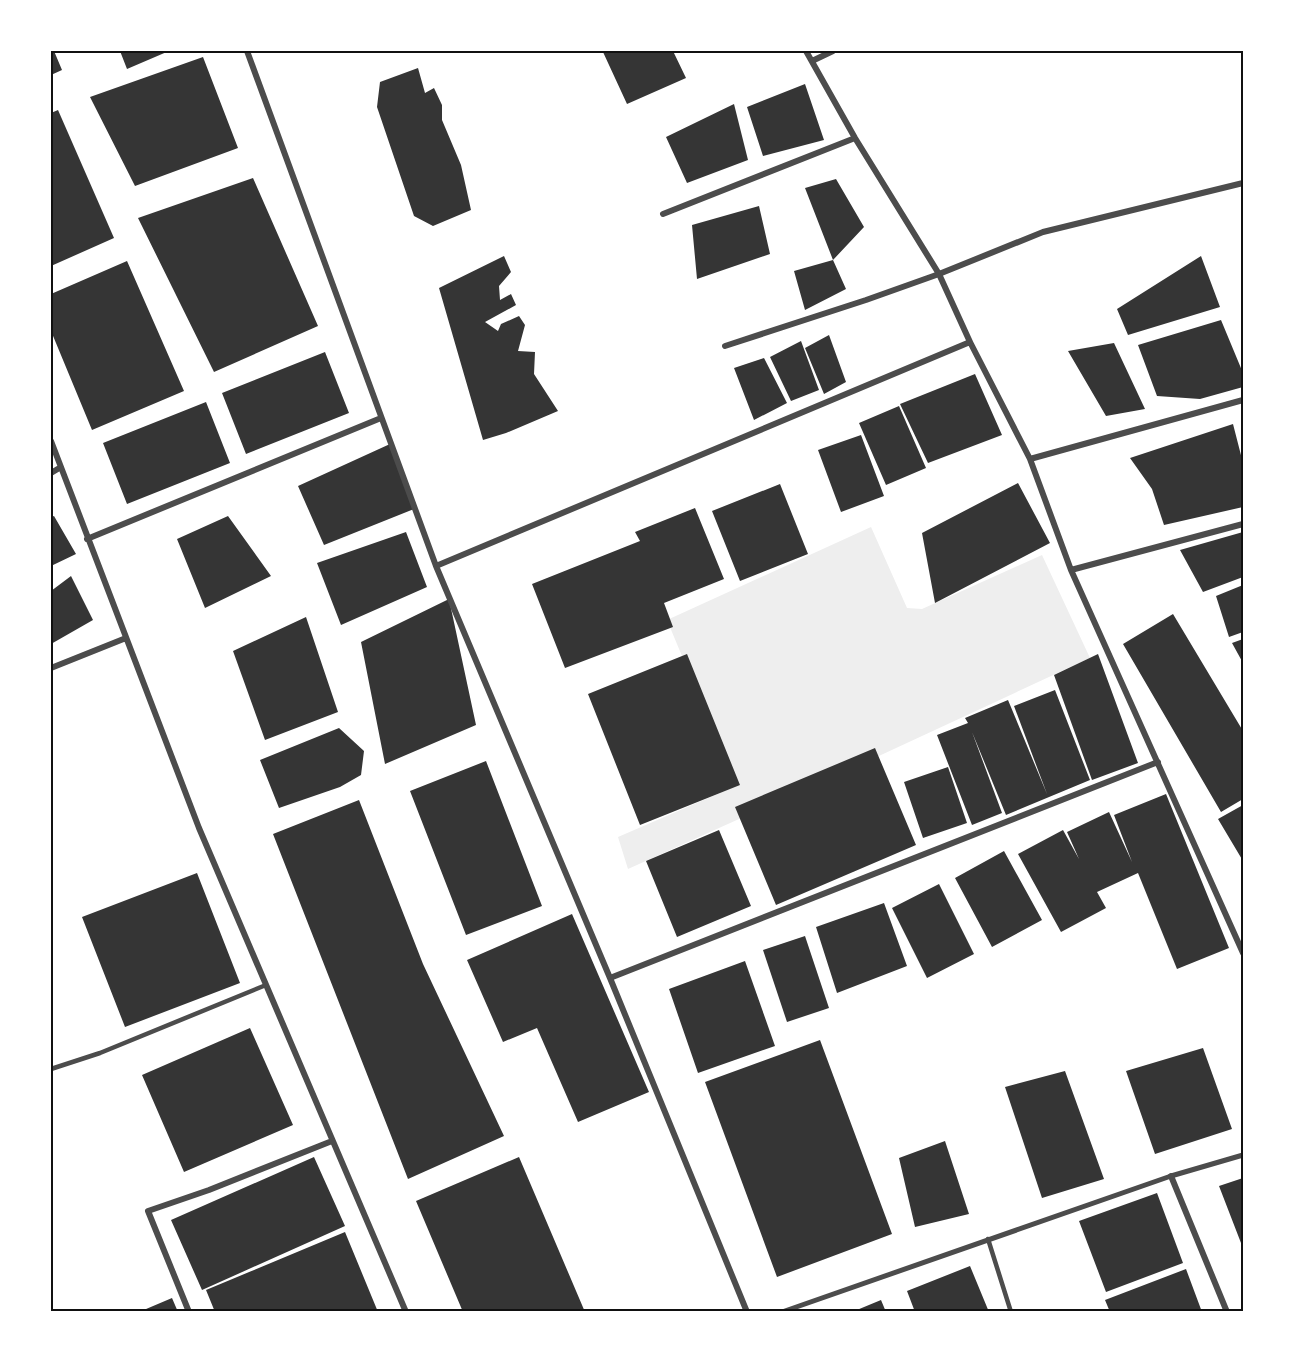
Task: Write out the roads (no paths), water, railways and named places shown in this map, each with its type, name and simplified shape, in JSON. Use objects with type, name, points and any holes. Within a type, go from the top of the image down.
[{"type":"street","points":[[247,51],[436,566],[610,978],[747,1312]]},
{"type":"street","points":[[806,51],[855,138],[939,274],[970,342],[1030,459],[1071,570],[1243,952]]},
{"type":"street","points":[[812,61],[833,51]]},
{"type":"street","points":[[663,214],[855,138]]},
{"type":"street","points":[[725,346],[939,274],[1043,232],[1243,183]]},
{"type":"street","points":[[436,566],[970,342]]},
{"type":"street","points":[[1030,459],[1243,400]]},
{"type":"street","points":[[87,539],[381,418]]},
{"type":"street","points":[[51,441],[199,828],[406,1312]]},
{"type":"street","points":[[51,473],[61,467]]},
{"type":"street","points":[[1071,570],[1243,524]]},
{"type":"street","points":[[51,668],[126,638]]},
{"type":"street","points":[[610,978],[1158,762]]},
{"type":"street","points":[[189,1312],[148,1211],[209,1190],[332,1141]]},
{"type":"street","points":[[782,1312],[1171,1176],[1243,1155]]},
{"type":"street","points":[[1171,1176],[1227,1312]]},
{"type":"lane","points":[[51,1069],[100,1053],[266,985]]},
{"type":"lane","points":[[988,1239],[1011,1312]]}]
